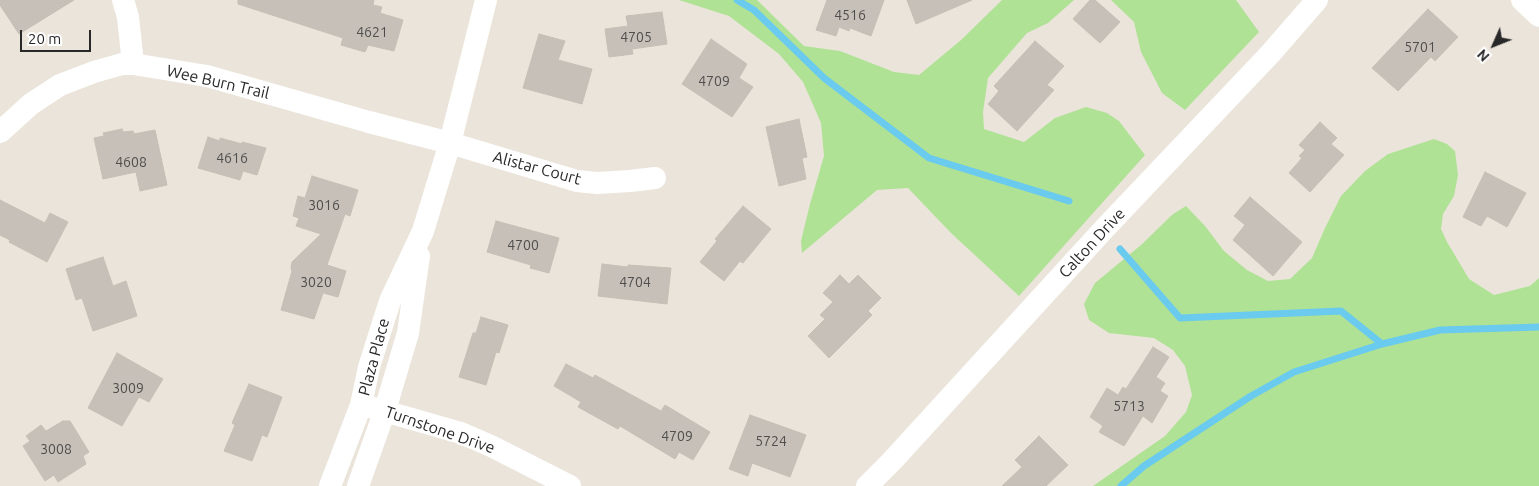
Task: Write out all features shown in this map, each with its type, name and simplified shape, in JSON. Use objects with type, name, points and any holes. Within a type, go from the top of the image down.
[{"type":"street","points":[[123,0],[128,17],[133,64]]},
{"type":"street","name":"Plaza Place","points":[[330,486],[361,405],[369,367],[390,301],[423,230],[450,143],[486,0]]},
{"type":"street","name":"Calton Drive","points":[[867,486],[1105,228],[1270,54],[1317,0]]},
{"type":"street","points":[[1522,0],[1539,16]]},
{"type":"street","name":"Wee Burn Trail","points":[[0,132],[31,104],[60,85],[94,72],[122,64],[133,64],[207,76],[377,125],[450,143]]},
{"type":"street","name":"Alistar Court","points":[[450,143],[577,181],[597,183],[630,182],[655,178]]},
{"type":"street","name":"Plaza Place","points":[[358,486],[385,410],[408,333],[423,230]]},
{"type":"street","name":"Turnstone Drive","points":[[361,405],[385,410],[461,434],[491,446],[570,486]]},
{"type":"green space","points":[[679,0],[757,0],[804,46],[840,51],[894,72],[919,75],[961,40],[1002,0],[1074,0],[1048,23],[1027,33],[988,78],[983,112],[984,129],[1024,142],[1055,118],[1086,107],[1107,113],[1119,121],[1145,155],[1019,296],[951,233],[908,188],[877,190],[802,253],[801,241],[824,156],[821,123],[803,82],[779,54],[729,16]]},
{"type":"green space","points":[[1111,0],[1236,0],[1259,32],[1185,110],[1162,93],[1141,52],[1134,22]]},
{"type":"green space","points":[[1434,139],[1447,144],[1455,151],[1458,175],[1454,196],[1443,214],[1441,229],[1469,279],[1494,295],[1530,286],[1539,278],[1539,486],[1093,486],[1165,436],[1186,412],[1192,395],[1185,366],[1173,350],[1154,338],[1109,333],[1089,320],[1084,304],[1095,283],[1141,245],[1173,214],[1186,206],[1205,226],[1224,251],[1247,270],[1268,281],[1290,279],[1312,258],[1341,196],[1365,171],[1388,154]]},
{"type":"building","points":[[0,0],[74,0],[19,34],[0,5]]},
{"type":"building","points":[[238,0],[374,0],[373,5],[382,7],[380,13],[403,20],[394,51],[368,45],[365,52],[341,45],[343,38],[238,4]]},
{"type":"building","points":[[827,0],[884,0],[871,36],[850,28],[849,31],[839,27],[836,36],[816,30]]},
{"type":"building","points":[[907,0],[972,0],[916,24]]},
{"type":"building","points":[[1090,0],[1095,0],[1120,22],[1100,43],[1073,19]]},
{"type":"building","points":[[1428,9],[1458,37],[1435,61],[1431,57],[1398,91],[1372,68]]},
{"type":"building","points":[[662,12],[667,44],[632,49],[633,54],[609,57],[605,29],[628,26],[626,16]]},
{"type":"building","points":[[539,34],[565,41],[558,60],[592,69],[582,104],[523,88]]},
{"type":"building","points":[[711,39],[747,64],[739,78],[753,87],[732,117],[682,84]]},
{"type":"building","points":[[1035,41],[1064,66],[1047,85],[1054,90],[1017,131],[988,104],[999,91],[994,86]]},
{"type":"building","points":[[799,119],[807,157],[802,158],[806,179],[779,186],[766,127]]},
{"type":"building","points":[[1320,122],[1337,138],[1331,144],[1344,155],[1310,192],[1289,173],[1302,158],[1299,156],[1305,150],[1299,145]]},
{"type":"building","points":[[122,129],[123,132],[133,131],[134,134],[155,130],[167,185],[140,191],[136,172],[103,179],[94,138],[104,136],[103,133]]},
{"type":"building","points":[[208,137],[220,141],[220,138],[266,148],[257,175],[243,171],[240,180],[198,168]]},
{"type":"building","points":[[1485,172],[1526,193],[1507,227],[1487,216],[1481,226],[1463,217]]},
{"type":"building","points":[[312,176],[358,190],[350,216],[345,214],[327,265],[346,271],[338,297],[323,293],[314,319],[281,310],[292,271],[292,262],[321,234],[296,226],[299,218],[293,216],[298,196],[305,198]]},
{"type":"building","points":[[1250,197],[1302,242],[1273,276],[1233,240],[1245,225],[1234,216]]},
{"type":"building","points":[[0,200],[45,223],[50,213],[68,222],[47,262],[9,242],[10,240],[0,235]]},
{"type":"building","points":[[743,206],[771,229],[743,263],[740,261],[724,281],[700,262],[717,241],[715,239]]},
{"type":"building","points":[[496,221],[559,238],[549,273],[530,268],[531,265],[487,252]]},
{"type":"building","points":[[103,257],[113,286],[126,281],[137,316],[93,331],[82,298],[76,300],[66,269]]},
{"type":"building","points":[[602,264],[671,268],[667,304],[598,296]]},
{"type":"building","points":[[840,275],[849,284],[858,275],[881,298],[868,311],[872,315],[829,358],[808,336],[825,319],[820,315],[833,302],[823,293]]},
{"type":"building","points":[[481,317],[508,325],[499,353],[496,352],[486,385],[459,377],[473,333],[476,333]]},
{"type":"building","points":[[1153,347],[1169,357],[1156,377],[1165,383],[1160,391],[1168,396],[1152,423],[1143,416],[1124,446],[1099,432],[1103,426],[1090,417],[1107,388],[1118,395],[1123,387],[1126,389]]},
{"type":"building","points":[[117,353],[163,379],[149,402],[139,397],[122,426],[88,408]]},
{"type":"building","points":[[566,364],[593,378],[595,375],[661,411],[665,405],[710,432],[693,460],[679,452],[675,459],[620,426],[618,429],[578,407],[581,402],[554,386]]},
{"type":"building","points":[[249,384],[282,397],[267,437],[262,435],[252,461],[224,451],[235,425],[232,423]]},
{"type":"building","points":[[750,415],[806,435],[790,477],[752,463],[748,476],[729,469]]},
{"type":"building","points":[[63,421],[70,421],[89,452],[83,456],[86,464],[58,482],[54,475],[45,481],[23,446],[30,441],[26,436],[41,425],[46,431]]},
{"type":"building","points":[[1039,436],[1068,465],[1046,486],[1002,486],[1022,467],[1015,460]]},
{"type":"waterway","points":[[737,0],[754,10],[824,78],[929,158],[1069,201]]},
{"type":"waterway","points":[[1120,249],[1180,318],[1341,311],[1382,344]]},
{"type":"waterway","points":[[1121,486],[1144,466],[1251,396],[1294,372],[1382,344],[1440,330],[1539,327]]}]
